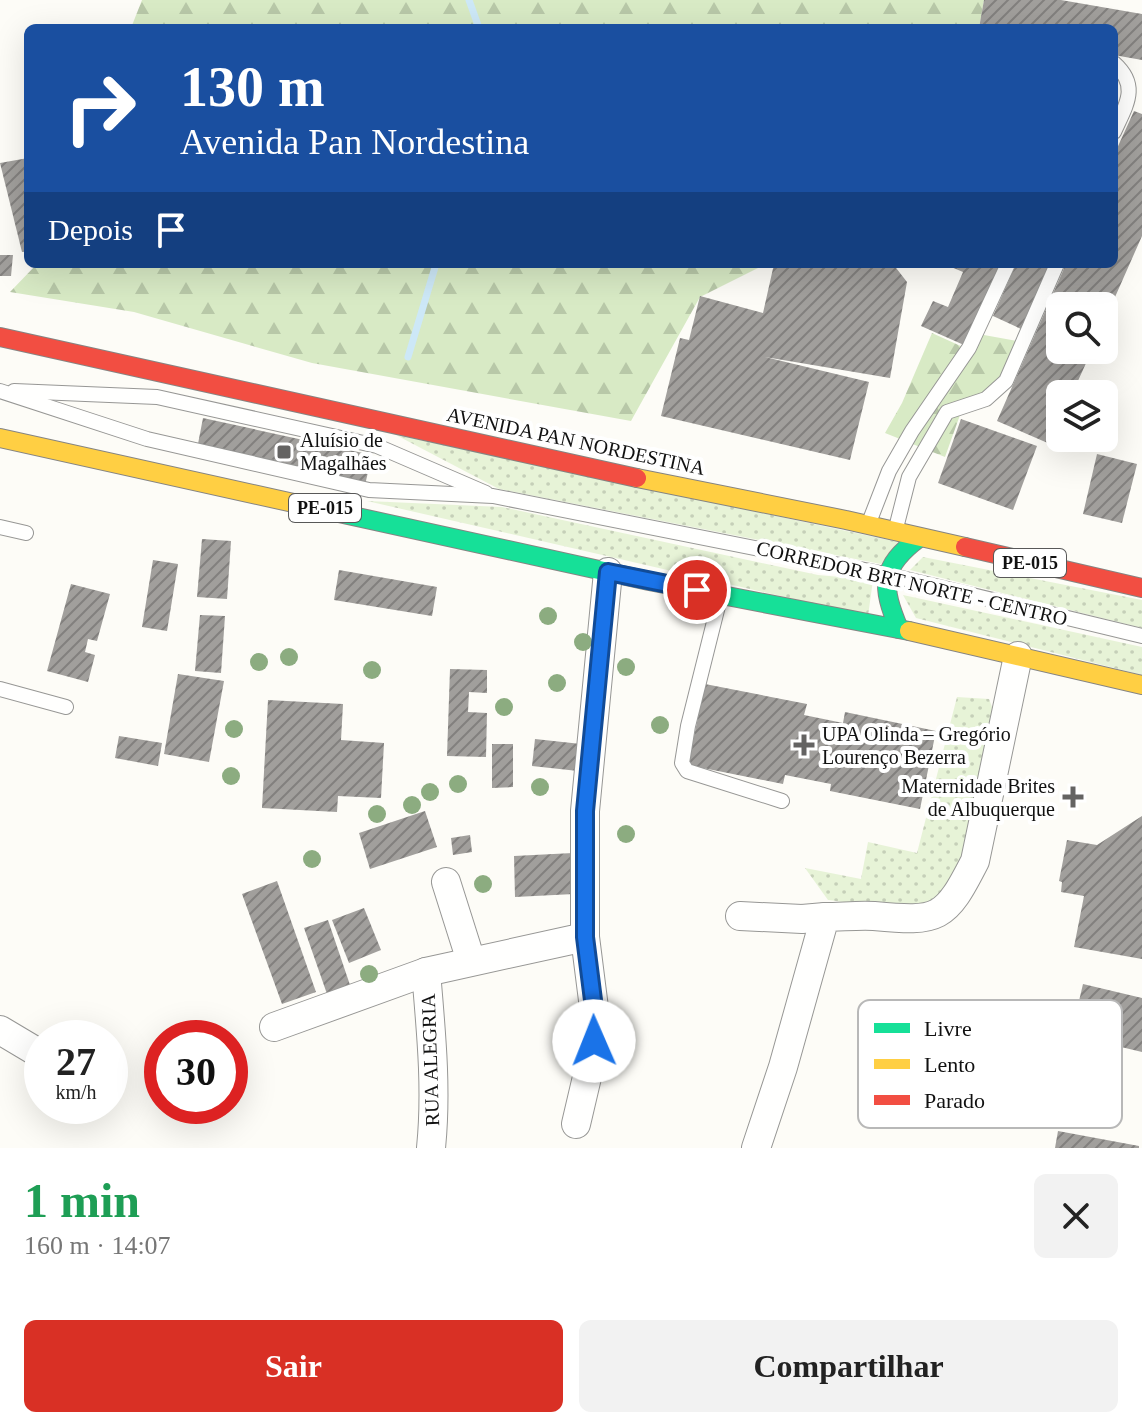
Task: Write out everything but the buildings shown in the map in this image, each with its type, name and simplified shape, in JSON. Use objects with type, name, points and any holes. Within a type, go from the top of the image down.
[{"type":"highway","name":"AVENIDA PAN NORDESTINA","points":[[0,337],[1142,588]]},
{"type":"highway","name":"PE-015","points":[[0,438],[608,572],[899,629],[1142,685]]},
{"type":"highway","points":[[899,629],[884,590],[885,574],[902,549],[919,538]]},
{"type":"street","points":[[576,1124],[591,1060],[595,1016],[585,937],[585,811],[608,572]]},
{"type":"street","points":[[740,916],[925,919],[944,910],[962,888],[975,861],[1018,656]]},
{"type":"street","points":[[446,882],[471,961]]},
{"type":"street","points":[[756,1148],[783,1067],[825,917]]},
{"type":"street","name":"RUA ALEGRIA","points":[[274,1027],[426,972],[585,937]]},
{"type":"street","name":"RUA ALEGRIA","points":[[426,972],[434,1057],[435,1109],[431,1148]]},
{"type":"street","points":[[0,1030],[24,1044]]},
{"type":"lane","points":[[1118,67],[1126,75],[1130,94],[1118,122]]},
{"type":"lane","points":[[868,526],[889,471],[912,431],[969,348],[1006,268]]},
{"type":"lane","points":[[895,532],[909,477],[947,412],[986,399],[1006,381],[1055,268]]},
{"type":"lane","name":"CORREDOR BRT NORTE - CENTRO","points":[[0,391],[157,397],[377,446],[493,496]]},
{"type":"lane","name":"CORREDOR BRT NORTE - CENTRO","points":[[0,391],[147,439],[369,490],[493,496],[885,574],[1142,636]]},
{"type":"lane","points":[[0,527],[26,533]]},
{"type":"lane","points":[[721,594],[688,726],[682,763],[687,771],[782,801]]},
{"type":"lane","points":[[0,689],[66,707]]},
{"type":"green space","points":[[142,0],[984,0],[980,24],[133,24]]},
{"type":"green space","points":[[33,268],[758,268],[700,297],[631,421],[312,363],[134,312],[10,292]]},
{"type":"green space","points":[[932,333],[965,348],[973,333],[1017,341],[1003,375],[990,396],[971,411],[960,415],[945,457],[885,433],[902,403]]},
{"type":"green space","points":[[396,435],[898,542],[881,564],[499,489]]},
{"type":"green space","points":[[367,501],[502,507],[818,575],[873,580],[868,616]]},
{"type":"green space","points":[[923,557],[1142,600],[1142,628],[910,570]]},
{"type":"green space","points":[[903,595],[1142,647],[1142,675],[916,618]]},
{"type":"green space","points":[[957,697],[989,699],[995,715],[973,820],[954,874],[941,895],[919,909],[828,900],[805,868],[861,879],[868,842],[917,853]]},
{"type":"waterway","points":[[469,0],[478,24]]},
{"type":"waterway","points":[[408,357],[435,268]]},
{"type":"traffic: fast","points":[[307,506],[649,581],[909,631]]},
{"type":"traffic: fast","points":[[899,629],[889,601],[888,578],[897,558],[919,538]]},
{"type":"traffic: slow","points":[[0,438],[307,506]]},
{"type":"traffic: slow","points":[[637,478],[965,547]]},
{"type":"traffic: slow","points":[[909,631],[1142,685]]},
{"type":"traffic: jam","points":[[0,337],[637,478]]},
{"type":"traffic: jam","points":[[965,547],[1142,588]]},
{"type":"place","name":"Aluísio de Magalhães","points":[[284,452]]},
{"type":"place","name":"UPA Olinda – Gregório Lourenço Bezerra","points":[[804,745]]},
{"type":"place","name":"Maternidade Brites de Albuquerque","points":[[1073,797]]},
{"type":"route","points":[[594,1041],[595,1016],[585,937],[585,811],[608,572],[697,590]]}]
